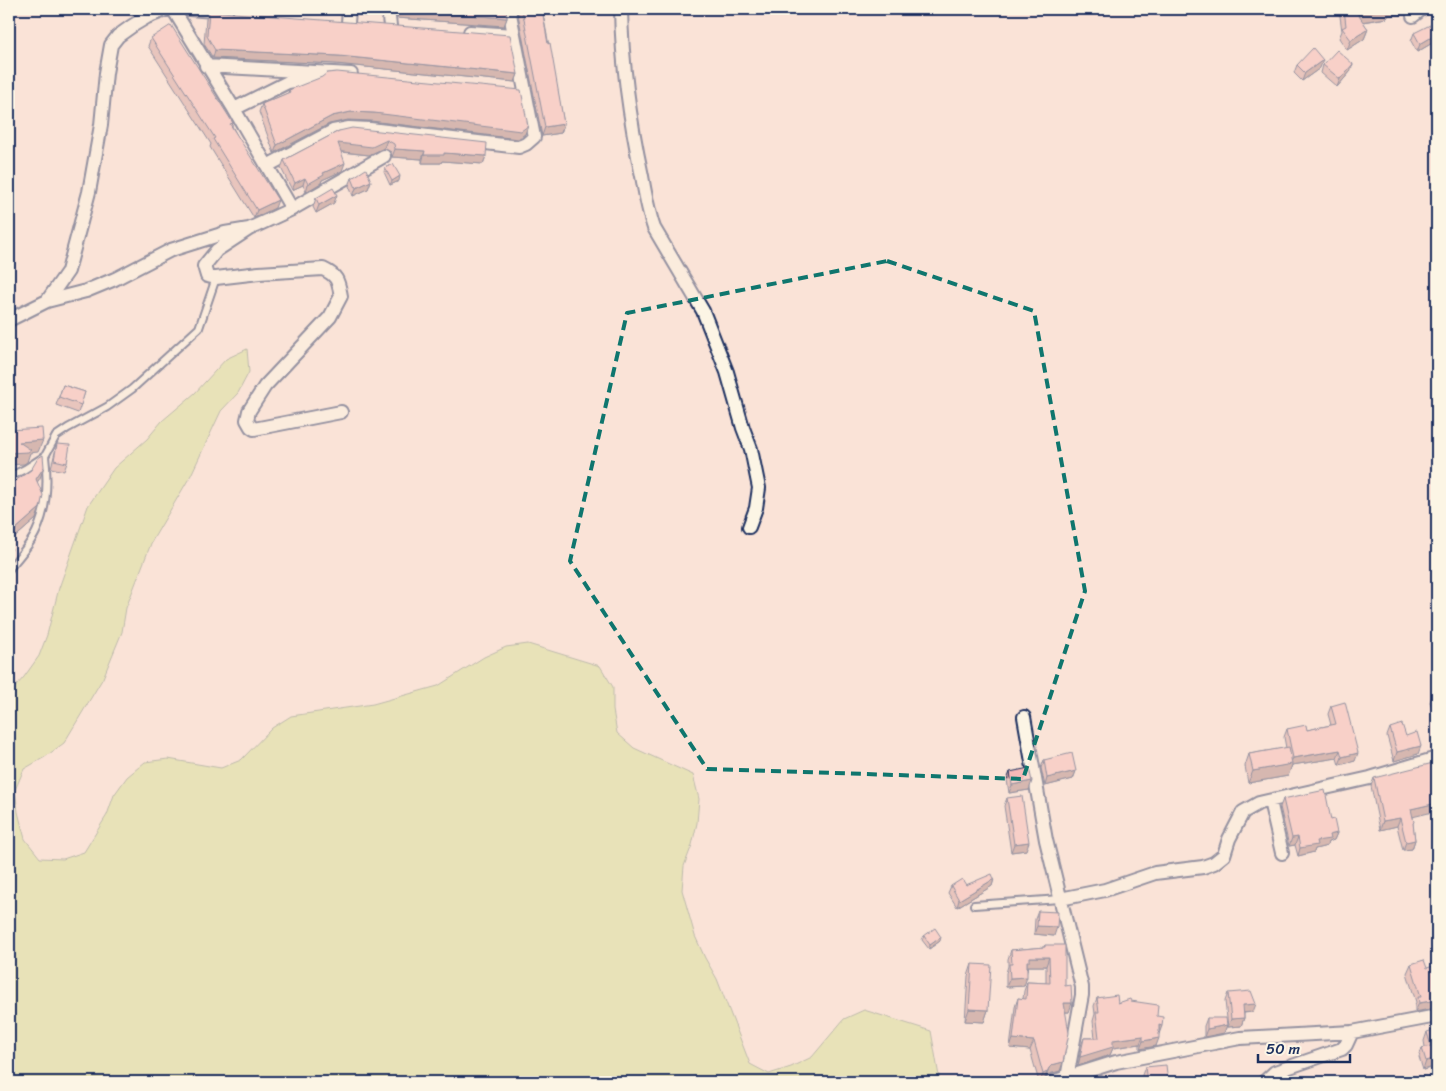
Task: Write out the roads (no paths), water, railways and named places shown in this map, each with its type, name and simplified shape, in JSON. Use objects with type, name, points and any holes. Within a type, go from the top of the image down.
[{"type":"street","points":[[47,301],[68,271],[89,192],[101,126],[106,73],[112,45],[118,36],[132,26],[147,17],[168,9]]},
{"type":"street","points":[[173,9],[292,209]]},
{"type":"street","points":[[189,9],[242,14]]},
{"type":"street","points":[[348,23],[349,9]]},
{"type":"street","points":[[388,9],[390,26]]},
{"type":"street","points":[[267,166],[333,131],[349,128],[519,147],[526,144],[534,137],[520,91],[514,34],[509,9]]},
{"type":"street","points":[[621,9],[622,39],[632,130],[654,228],[703,312],[727,372],[751,449],[759,488],[756,508],[749,528]]},
{"type":"street","points":[[457,31],[514,34]]},
{"type":"street","points":[[206,66],[364,75]]},
{"type":"street","points":[[234,109],[288,82],[335,72]]},
{"type":"street","points":[[341,412],[254,429],[248,420],[249,412],[266,386],[333,313],[341,296],[337,279],[323,269],[216,278],[207,276],[204,266],[217,250],[249,228],[292,209],[384,156]]},
{"type":"street","points":[[9,320],[47,301],[86,291],[115,280],[171,250],[225,233],[249,228]]},
{"type":"street","points":[[1024,717],[1046,840],[1082,987],[1068,1080]]},
{"type":"street","points":[[1060,899],[1105,890],[1154,873],[1203,867],[1214,863],[1224,855],[1232,832],[1243,812],[1259,803],[1370,778],[1437,758]]},
{"type":"street","points":[[1270,801],[1282,853]]},
{"type":"street","points":[[1052,1082],[1068,1080],[1116,1062],[1240,1038],[1352,1032],[1437,1016]]},
{"type":"street","points":[[1264,1082],[1275,1072],[1342,1049],[1352,1032]]},
{"type":"lane","points":[[9,477],[45,456],[56,436],[106,408],[132,389],[198,328],[216,278]]},
{"type":"lane","points":[[9,569],[36,533],[42,515],[47,472],[45,456]]},
{"type":"lane","points":[[974,905],[1060,899]]}]
